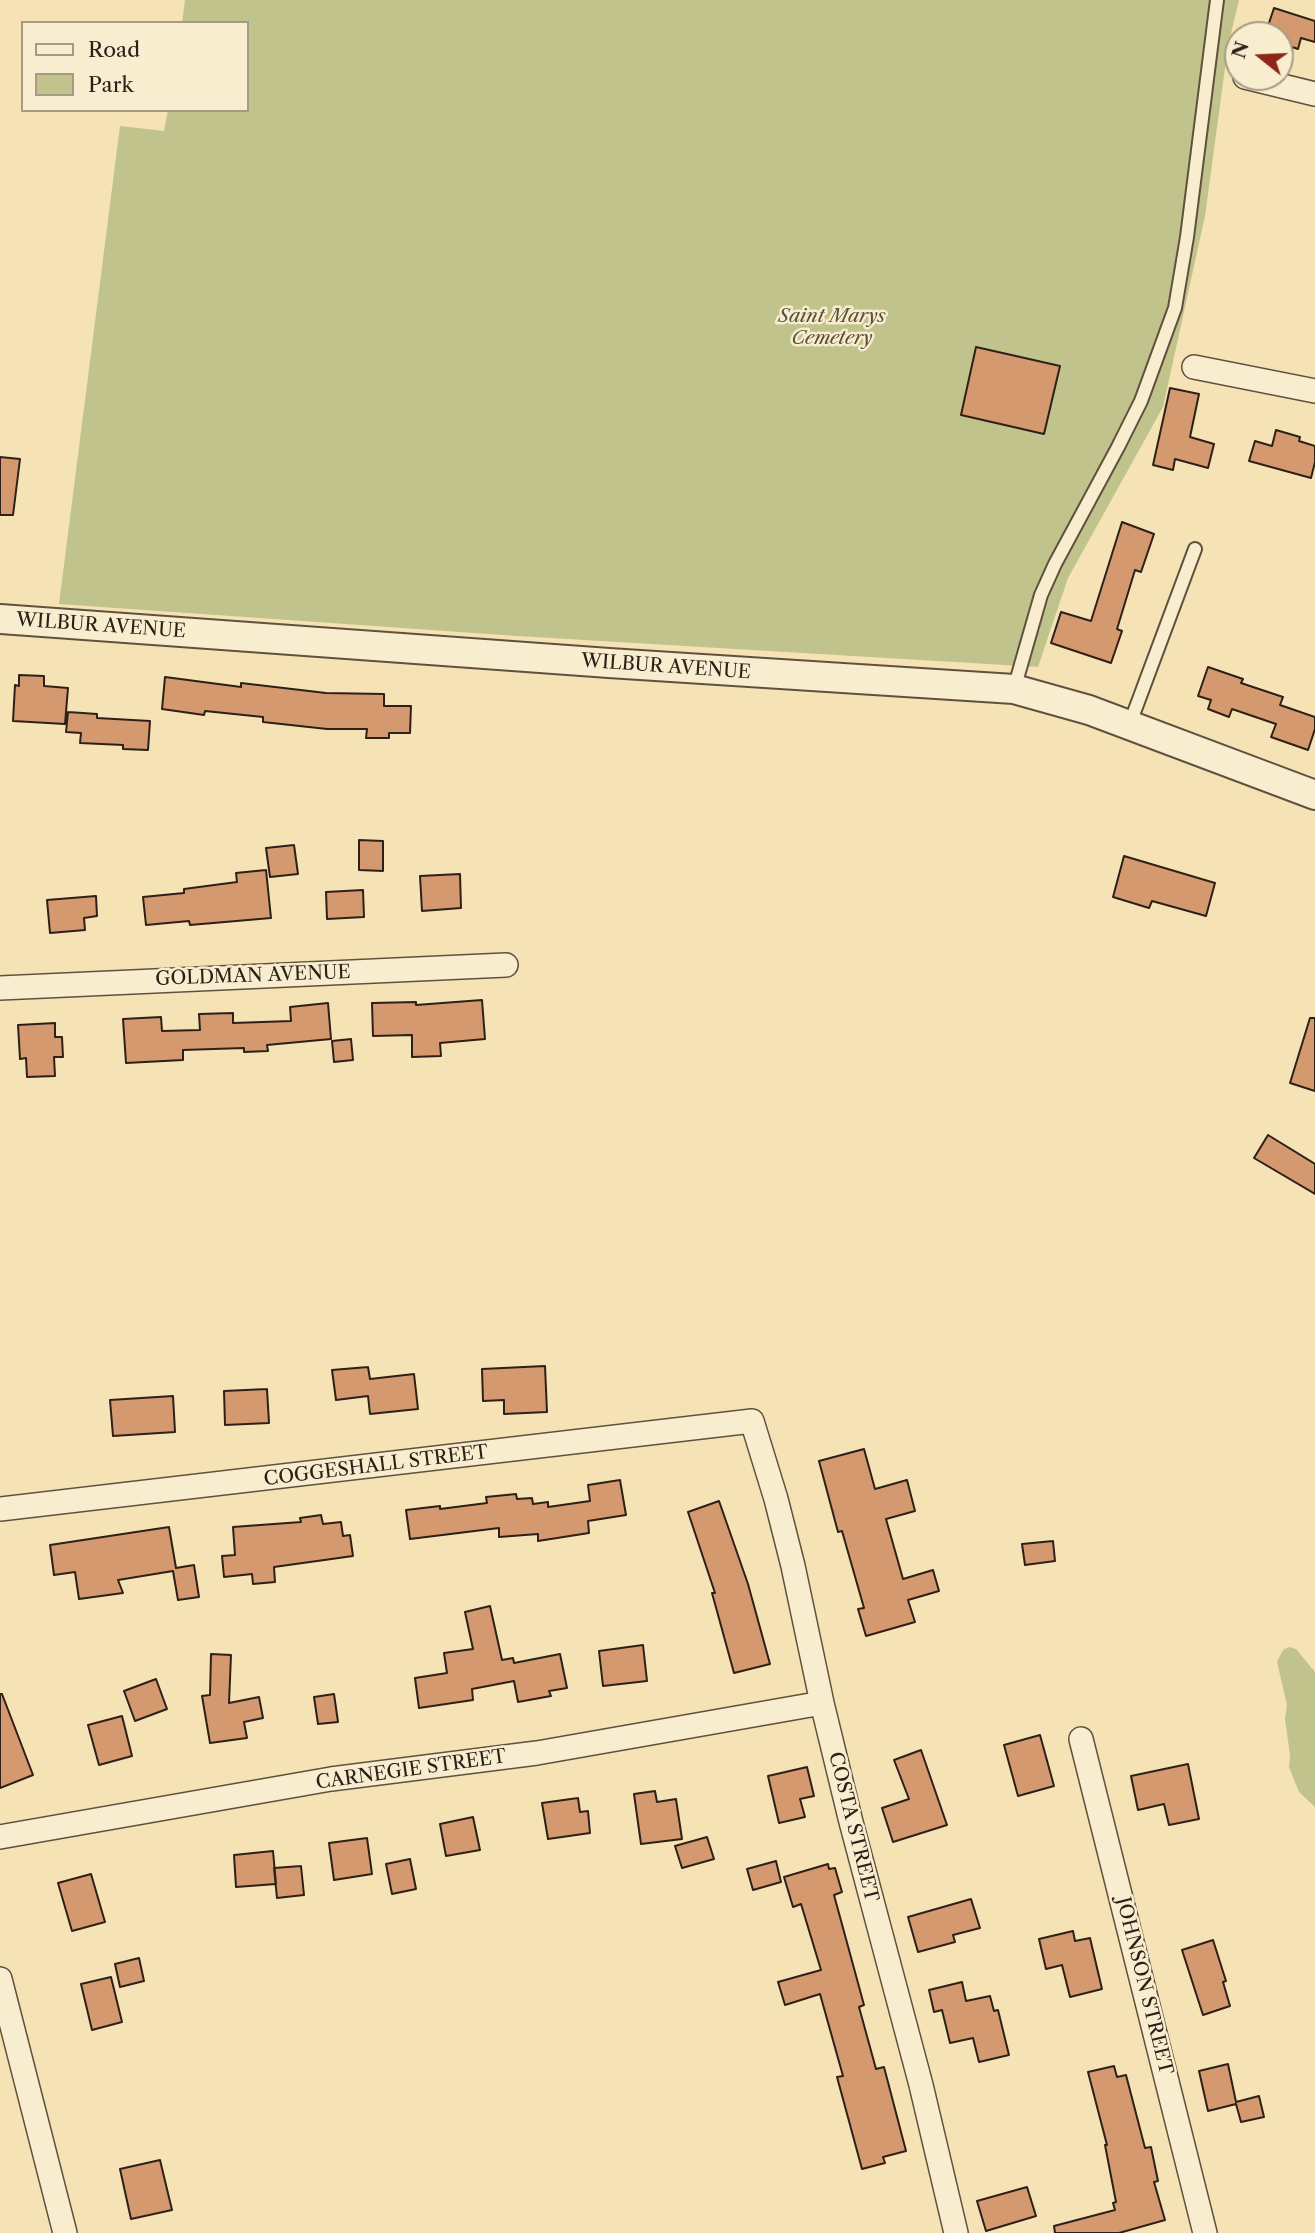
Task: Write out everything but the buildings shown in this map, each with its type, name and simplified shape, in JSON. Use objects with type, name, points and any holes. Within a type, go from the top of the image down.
[{"type":"street","points":[[1294,89],[1315,94]]},
{"type":"street","points":[[1194,367],[1315,391]]},
{"type":"street","name":"WILBUR AVENUE","points":[[0,619],[1014,689],[1060,701],[1315,795]]},
{"type":"street","name":"GOLDMAN AVENUE","points":[[0,988],[506,965]]},
{"type":"street","name":"COGGESHALL STREET","points":[[0,1508],[752,1421]]},
{"type":"street","name":"COSTA STREET","points":[[752,1421],[793,1566],[822,1703],[921,2085],[956,2233]]},
{"type":"street","name":"CARNEGIE STREET","points":[[0,1837],[331,1779],[537,1753],[822,1703]]},
{"type":"street","name":"JOHNSON STREET","points":[[1081,1739],[1205,2233]]},
{"type":"street","points":[[0,1979],[65,2233]]},
{"type":"lane","points":[[1014,689],[1041,595],[1141,401],[1175,308],[1187,237],[1217,0]]},
{"type":"lane","points":[[1129,726],[1195,549]]},
{"type":"green space","name":"Saint Marys Cemetery","points":[[185,0],[1239,0],[1234,21],[1224,21],[1224,76],[1205,216],[1163,407],[1068,578],[1038,667],[517,636],[59,604],[120,126],[164,131],[168,112],[248,112],[248,21],[182,21]]},
{"type":"green space","points":[[1289,1647],[1296,1649],[1315,1672],[1315,1807],[1299,1792],[1289,1767],[1285,1719],[1287,1705],[1277,1662],[1283,1650]]}]
